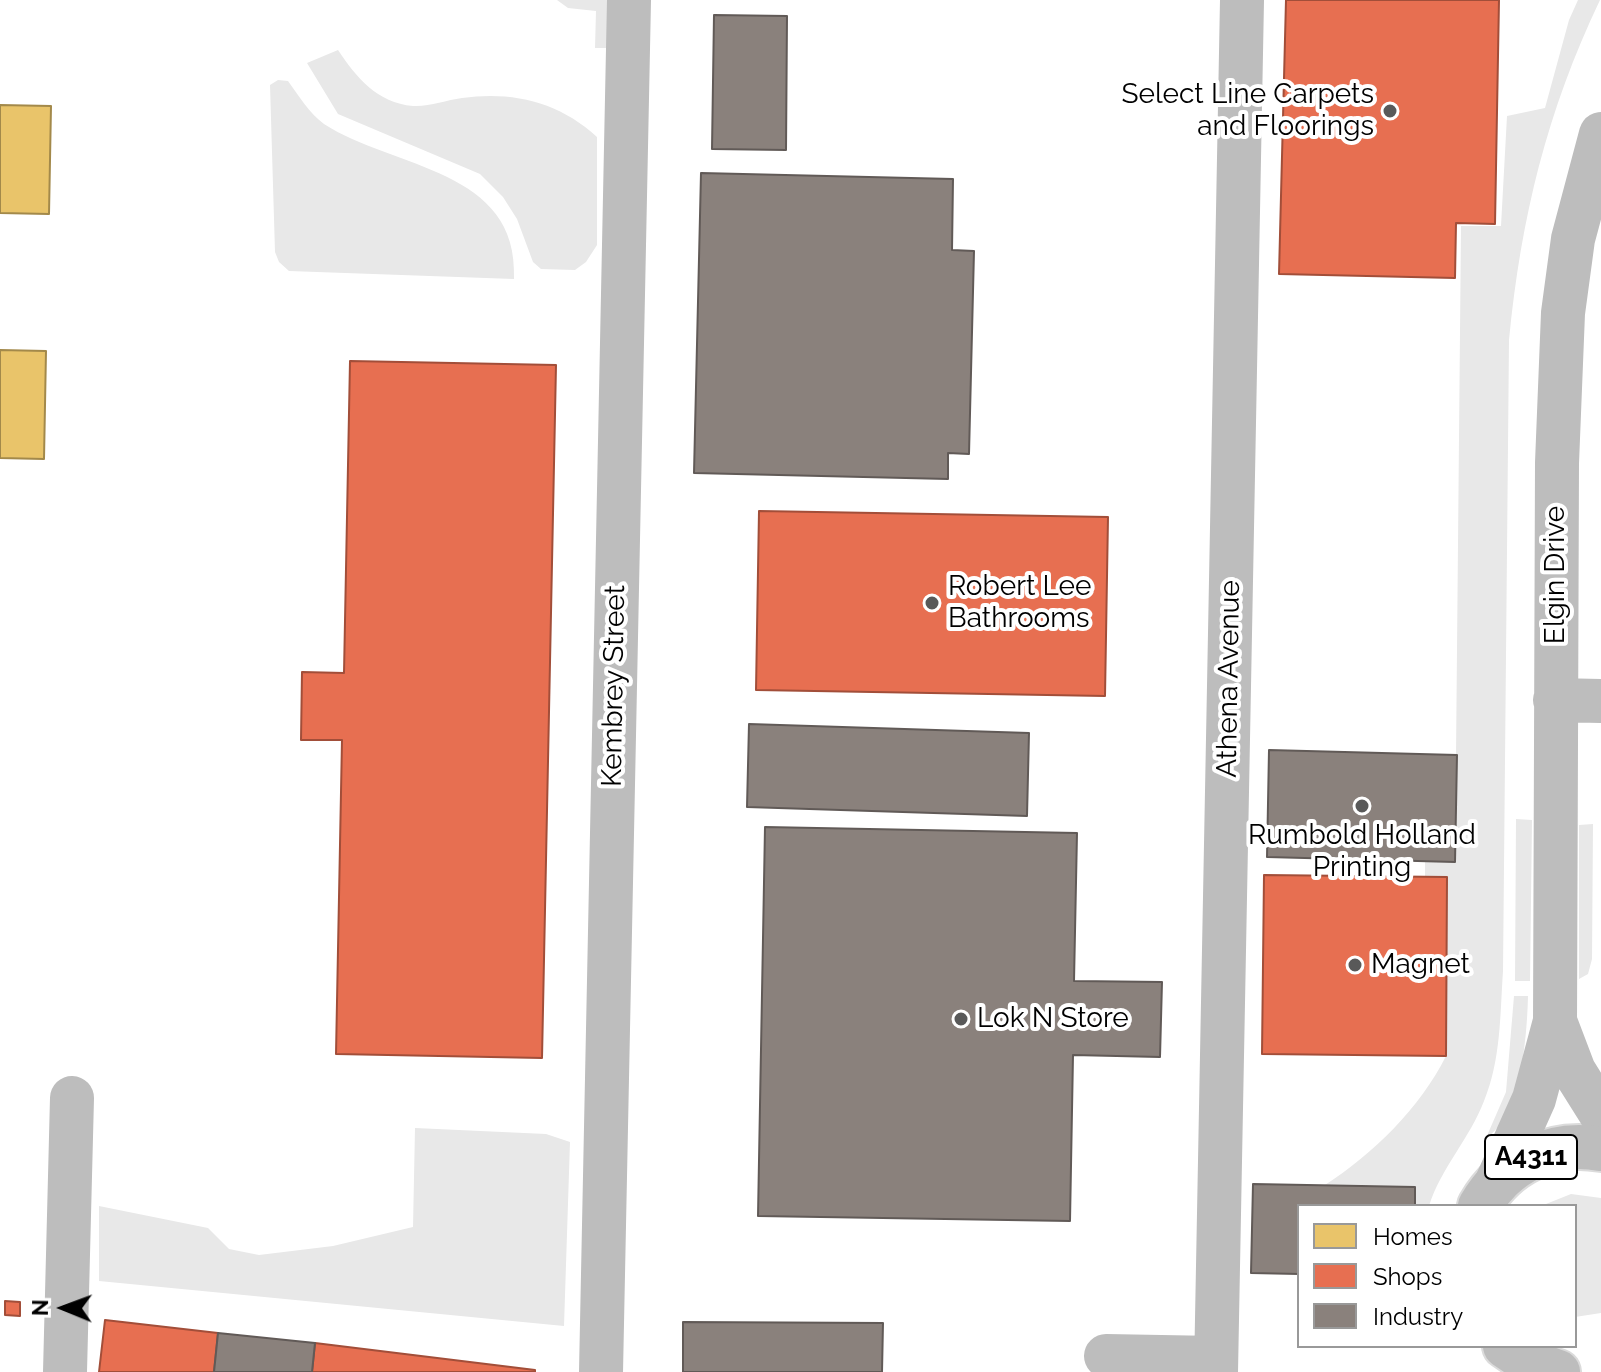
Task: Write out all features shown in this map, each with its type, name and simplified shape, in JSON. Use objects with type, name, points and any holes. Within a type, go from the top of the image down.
[{"type":"street","name":"Kembrey Street","points":[[601,1372],[629,0]]},
{"type":"street","name":"Athena Avenue","points":[[1106,1356],[1216,1365],[1242,0]]},
{"type":"street","name":"Elgin Drive","points":[[1488,1195],[1534,1099],[1555,1021],[1557,463],[1563,313],[1573,239],[1601,134]]},
{"type":"street","points":[[1555,700],[1601,701]]},
{"type":"street","name":"Elgin Drive","points":[[1555,1021],[1574,1071],[1601,1114]]},
{"type":"street","points":[[65,1372],[72,1098]]},
{"type":"street","name":"A4311","points":[[1488,1195],[1527,1159],[1553,1149],[1601,1149]]},
{"type":"street","points":[[1506,1348],[1516,1372]]},
{"type":"street","points":[[1508,1348],[1527,1361],[1558,1372]]},
{"type":"shaded area","points":[[557,0],[609,0],[608,48],[595,48],[596,11],[568,8]]},
{"type":"shaded area","points":[[1578,0],[1600,0],[1565,83],[1539,166],[1521,251],[1509,340],[1503,971],[1497,1053],[1490,1085],[1478,1115],[1430,1204],[1416,1204],[1415,1187],[1325,1185],[1394,1128],[1423,1094],[1446,1056],[1447,878],[1425,877],[1425,861],[1455,861],[1461,226],[1501,226],[1507,116],[1545,108],[1569,20]]},
{"type":"shaded area","points":[[338,50],[369,87],[400,104],[425,105],[481,96],[517,98],[551,107],[597,137],[597,245],[586,262],[575,270],[541,269],[533,262],[517,219],[503,197],[480,174],[338,114],[307,63]]},
{"type":"shaded area","points":[[278,80],[288,81],[309,110],[324,124],[352,139],[447,177],[474,193],[496,214],[510,242],[514,279],[289,271],[279,262],[275,252],[270,85]]},
{"type":"shaded area","points":[[1516,819],[1532,820],[1530,981],[1515,981]]},
{"type":"shaded area","points":[[1593,824],[1592,959],[1588,974],[1579,979],[1579,825]]},
{"type":"shaded area","points":[[1514,996],[1528,996],[1520,1073],[1508,1112],[1486,1138],[1506,1092]]},
{"type":"shaded area","points":[[415,1128],[546,1134],[570,1142],[564,1326],[99,1281],[99,1206],[208,1228],[229,1249],[259,1255],[333,1246],[413,1227]]},
{"type":"shaded area","points":[[1571,1194],[1601,1198],[1601,1313],[1577,1317],[1577,1204],[1546,1204]]},
{"type":"building: Homes","points":[[0,105],[51,106],[49,214],[0,213]]},
{"type":"building: Homes","points":[[0,350],[46,351],[44,459],[0,458]]},
{"type":"building: Shops","name":"Select Line Carpets and Floorings","points":[[1286,0],[1499,0],[1495,224],[1456,223],[1455,278],[1279,274]]},
{"type":"building: Shops","points":[[350,361],[556,365],[542,1058],[336,1054],[342,740],[301,740],[302,672],[344,673]]},
{"type":"building: Shops","name":"Robert Lee Bathrooms","points":[[759,511],[1108,517],[1105,696],[756,690]]},
{"type":"building: Shops","name":"Magnet","points":[[1264,875],[1447,877],[1446,1056],[1262,1054]]},
{"type":"building: Shops","points":[[5,1301],[20,1302],[20,1316],[5,1315]]},
{"type":"building: Shops","points":[[105,1320],[218,1333],[214,1372],[99,1372]]},
{"type":"building: Shops","points":[[315,1343],[535,1370],[535,1372],[312,1372]]},
{"type":"building: Industry","points":[[714,15],[787,16],[786,150],[712,149]]},
{"type":"building: Industry","points":[[701,173],[953,179],[952,250],[974,251],[969,454],[948,453],[948,479],[694,473]]},
{"type":"building: Industry","points":[[749,724],[1029,733],[1027,816],[747,807]]},
{"type":"building: Industry","name":"Rumbold Holland Printing","points":[[1269,750],[1457,755],[1455,862],[1267,857]]},
{"type":"building: Industry","name":"Lok N Store","points":[[765,827],[1077,833],[1074,981],[1162,982],[1160,1057],[1073,1055],[1070,1221],[758,1216]]},
{"type":"building: Industry","points":[[1253,1184],[1415,1187],[1415,1204],[1297,1204],[1297,1274],[1251,1273]]},
{"type":"building: Industry","points":[[683,1322],[883,1323],[882,1372],[683,1372]]},
{"type":"building: Industry","points":[[218,1333],[315,1343],[312,1372],[214,1372]]},
{"type":"place","name":"Select Line Carpets and Floorings","points":[[1390,111]]},
{"type":"place","name":"Robert Lee Bathrooms","points":[[932,603]]},
{"type":"place","name":"Rumbold Holland Printing","points":[[1362,806]]},
{"type":"place","name":"Magnet","points":[[1355,965]]},
{"type":"place","name":"Lok N Store","points":[[961,1019]]}]
